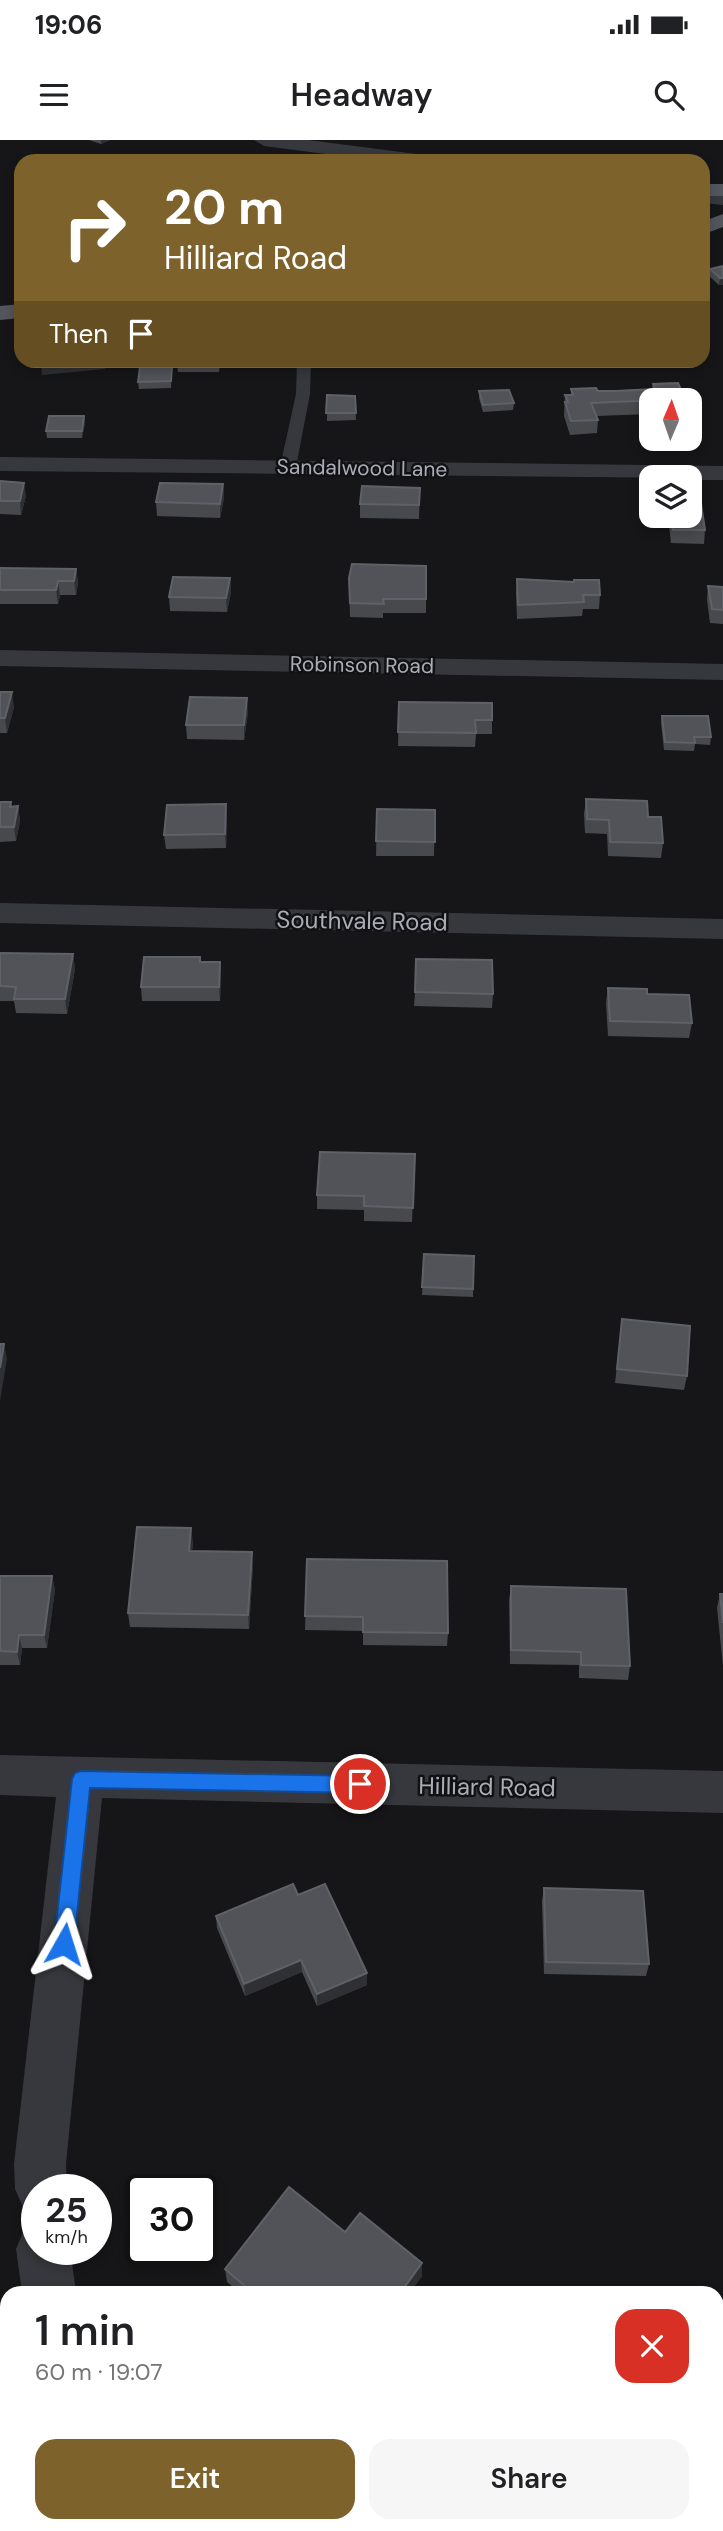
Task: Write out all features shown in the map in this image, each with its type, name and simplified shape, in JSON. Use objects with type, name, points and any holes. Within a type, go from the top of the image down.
[{"type":"street","points":[[264,140],[371,154]]},
{"type":"street","name":"Sandalwood Lane","points":[[0,464],[723,473]]},
{"type":"street","name":"Robinson Road","points":[[0,658],[723,672]]},
{"type":"street","name":"Southvale Road","points":[[0,913],[723,929]]},
{"type":"street","name":"Hilliard Road","points":[[0,1775],[723,1792]]},
{"type":"street","points":[[40,2174],[81,1779]]},
{"type":"street","points":[[45,2265],[48,2286]]},
{"type":"lane","points":[[288,467],[303,394],[304,368]]},
{"type":"building","points":[[723,266],[723,278],[710,269]]},
{"type":"building","points":[[140,368],[172,368],[171,381],[138,382]]},
{"type":"building","points":[[678,383],[680,388],[655,388],[653,384]]},
{"type":"building","points":[[596,388],[598,391],[639,390],[639,401],[591,403],[598,420],[571,421],[565,395],[573,395],[571,389]]},
{"type":"building","points":[[509,390],[514,403],[483,405],[479,391]]},
{"type":"building","points":[[327,395],[355,396],[356,413],[326,413]]},
{"type":"building","points":[[49,416],[84,416],[82,431],[46,431]]},
{"type":"building","points":[[0,481],[24,483],[20,501],[0,501]]},
{"type":"building","points":[[160,483],[223,484],[220,504],[156,502]]},
{"type":"building","points":[[362,486],[420,488],[419,505],[360,504]]},
{"type":"building","points":[[702,510],[705,530],[673,530],[702,528]]},
{"type":"building","points":[[352,564],[426,566],[426,599],[383,599],[384,604],[350,603],[349,578]]},
{"type":"building","points":[[0,568],[76,569],[74,581],[58,581],[56,590],[0,590]]},
{"type":"building","points":[[173,577],[230,578],[226,598],[169,597]]},
{"type":"building","points":[[517,579],[574,582],[599,580],[600,595],[583,595],[584,602],[518,605]]},
{"type":"building","points":[[708,586],[723,587],[723,610],[712,609]]},
{"type":"building","points":[[0,692],[12,692],[5,718],[0,718]]},
{"type":"building","points":[[190,697],[247,698],[244,725],[186,725]]},
{"type":"building","points":[[399,702],[492,703],[492,720],[475,720],[476,733],[398,732]]},
{"type":"building","points":[[662,716],[708,716],[711,737],[694,737],[695,743],[665,742]]},
{"type":"building","points":[[586,799],[647,801],[648,817],[661,817],[663,843],[610,842],[609,820],[587,819]]},
{"type":"building","points":[[0,802],[11,802],[10,807],[18,806],[14,827],[0,827]]},
{"type":"building","points":[[226,804],[225,834],[164,835],[167,805]]},
{"type":"building","points":[[377,809],[435,810],[435,842],[376,841]]},
{"type":"building","points":[[0,953],[73,954],[65,999],[14,999],[16,987],[0,986]]},
{"type":"building","points":[[144,957],[200,957],[200,962],[220,962],[219,987],[141,987]]},
{"type":"building","points":[[416,959],[492,960],[493,994],[415,992]]},
{"type":"building","points":[[608,988],[647,989],[647,994],[689,995],[692,1023],[610,1021]]},
{"type":"building","points":[[320,1152],[415,1154],[413,1208],[364,1206],[364,1196],[317,1195]]},
{"type":"building","points":[[424,1254],[474,1256],[473,1289],[422,1287]]},
{"type":"building","points":[[622,1319],[690,1326],[687,1376],[617,1369]]},
{"type":"building","points":[[0,1344],[4,1344],[0,1368]]},
{"type":"building","points":[[137,1527],[191,1528],[189,1551],[252,1552],[248,1615],[128,1613]]},
{"type":"building","points":[[307,1559],[447,1561],[448,1633],[363,1632],[363,1617],[305,1616]]},
{"type":"building","points":[[0,1576],[52,1576],[44,1635],[19,1635],[17,1652],[0,1651]]},
{"type":"building","points":[[511,1586],[626,1589],[630,1666],[581,1665],[581,1652],[511,1650]]},
{"type":"building","points":[[720,1594],[723,1594],[723,1623]]},
{"type":"building","points":[[293,1884],[298,1895],[325,1884],[367,1973],[317,1994],[301,1960],[244,1984],[216,1916]]},
{"type":"building","points":[[544,1888],[643,1891],[649,1964],[546,1962]]},
{"type":"building","points":[[289,2187],[345,2232],[360,2213],[422,2263],[405,2286],[245,2286],[225,2269]]},
{"type":"route","points":[[64,1944],[81,1779],[360,1784]]}]
